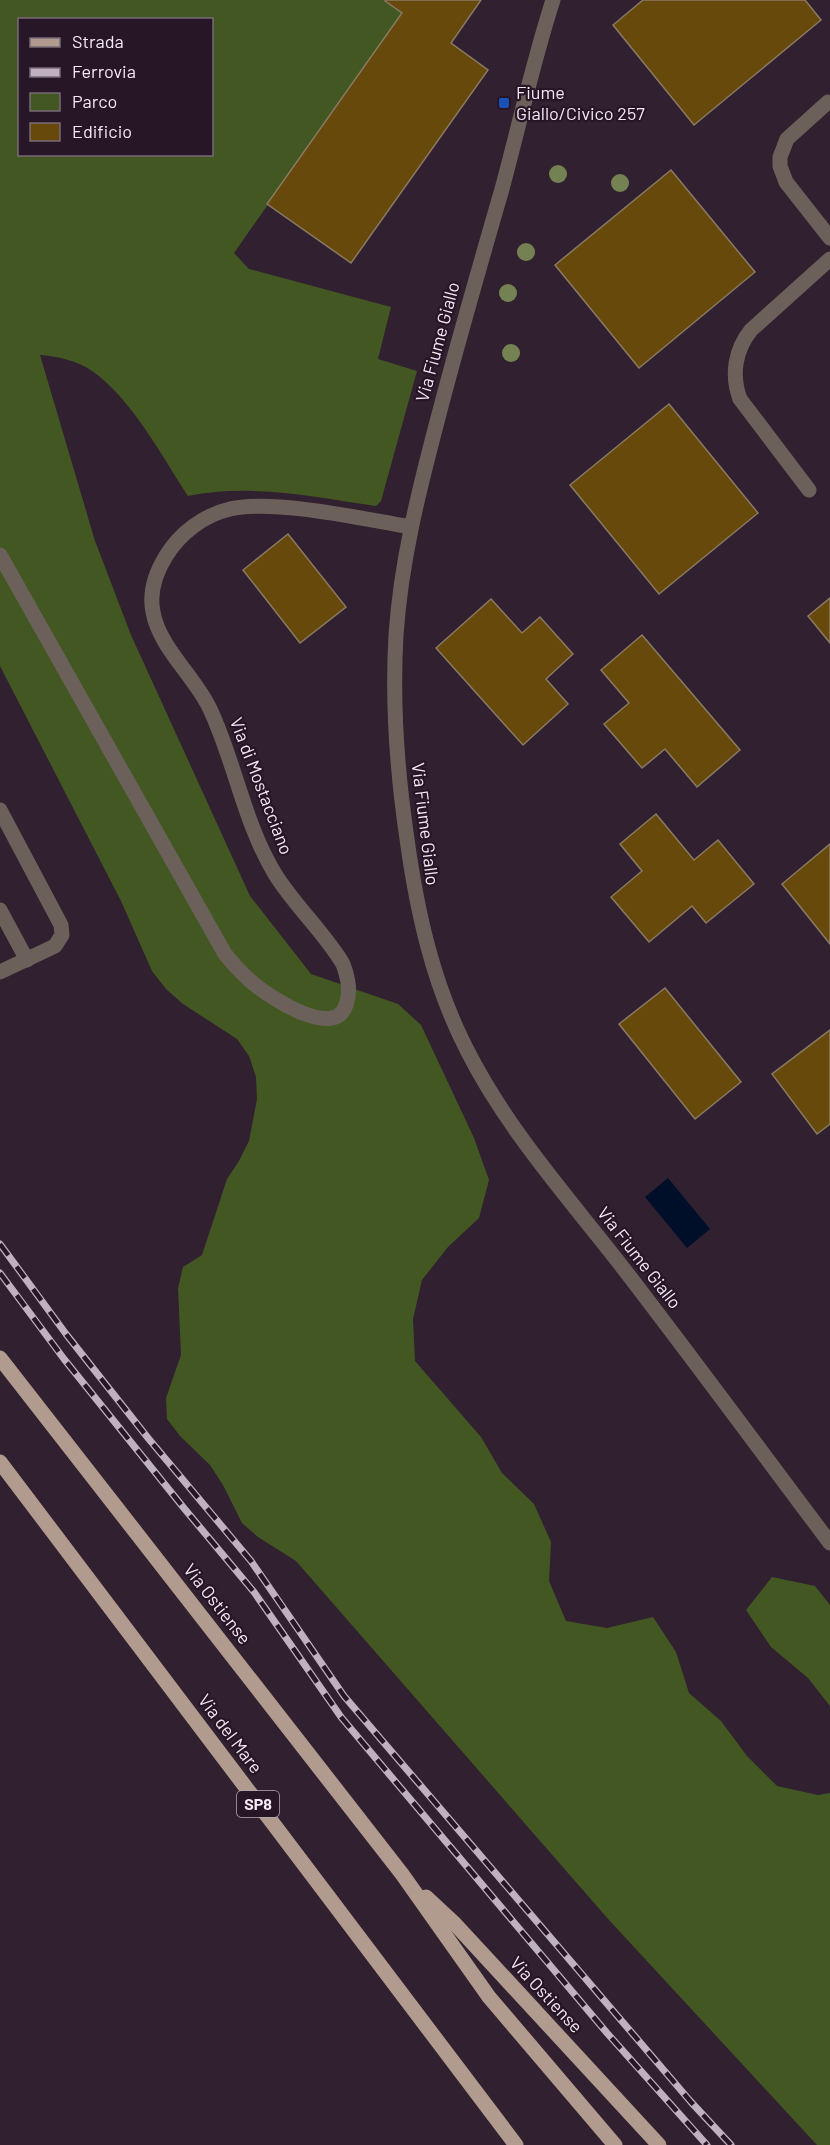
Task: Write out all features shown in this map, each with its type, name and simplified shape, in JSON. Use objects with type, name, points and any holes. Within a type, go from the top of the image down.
[{"type":"main road","name":"Via Ostiense","points":[[0,1358],[402,1874],[489,1997],[615,2145]]},
{"type":"main road","name":"Via del Mare","points":[[0,1462],[516,2145]]},
{"type":"main road","name":"Via Ostiense","points":[[402,1874],[455,1924],[658,2145]]},
{"type":"street","name":"Via Fiume Giallo","points":[[553,0],[459,337],[411,527],[396,633],[395,707],[399,777],[417,909],[426,944],[451,1015],[466,1049],[488,1088],[522,1138],[669,1328],[830,1543]]},
{"type":"street","points":[[828,102],[787,139],[780,157],[780,166],[786,182],[830,238]]},
{"type":"street","points":[[809,490],[740,399],[735,379],[735,367],[741,344],[751,330],[830,259]]},
{"type":"street","name":"Via di Mostacciano","points":[[0,555],[225,954],[244,976],[269,995],[298,1011],[321,1019],[328,1019],[335,1018],[344,1012],[348,1000],[348,978],[343,964],[275,874],[261,845],[211,711],[195,682],[158,628],[153,613],[153,585],[161,564],[178,539],[200,522],[230,509],[259,507],[300,510],[411,527]]},
{"type":"street","points":[[0,810],[61,925],[62,935],[55,946],[0,972]]},
{"type":"street","points":[[0,910],[27,960]]},
{"type":"green space","points":[[0,0],[386,0],[402,13],[234,253],[249,269],[391,307],[378,359],[417,371],[381,501],[376,506],[306,495],[259,491],[212,492],[188,496],[133,412],[107,383],[81,364],[40,355],[95,541],[131,635],[250,896],[311,974],[398,1004],[421,1025],[474,1138],[489,1180],[479,1218],[448,1247],[422,1280],[413,1319],[415,1361],[481,1437],[502,1473],[534,1504],[551,1542],[549,1581],[566,1621],[607,1628],[653,1617],[676,1652],[689,1693],[721,1721],[747,1756],[777,1786],[818,1795],[830,1793],[830,2145],[817,2145],[609,1920],[296,1561],[258,1537],[242,1523],[210,1465],[180,1436],[167,1419],[166,1398],[181,1355],[178,1288],[183,1267],[202,1255],[227,1179],[249,1141],[257,1099],[256,1077],[249,1056],[237,1039],[183,1004],[166,989],[152,971],[121,901],[0,666]]},
{"type":"green space","points":[[772,1577],[815,1586],[830,1605],[830,1706],[808,1678],[771,1647],[746,1610]]},
{"type":"water","points":[[668,1178],[710,1229],[687,1248],[645,1197]]},
{"type":"building","points":[[386,0],[481,0],[451,43],[488,70],[351,263],[267,204],[402,13]]},
{"type":"building","points":[[643,0],[805,0],[821,20],[694,125],[613,25]]},
{"type":"building","points":[[671,170],[755,272],[639,368],[555,265]]},
{"type":"building","points":[[669,404],[758,513],[659,594],[570,485]]},
{"type":"building","points":[[288,534],[346,607],[300,643],[243,570]]},
{"type":"building","points":[[830,598],[830,643],[808,616]]},
{"type":"building","points":[[491,599],[522,633],[540,617],[573,654],[546,679],[568,704],[523,745],[436,648]]},
{"type":"building","points":[[642,635],[740,750],[697,787],[665,749],[642,768],[604,724],[629,703],[601,670]]},
{"type":"building","points":[[656,814],[694,860],[718,840],[754,884],[706,923],[692,906],[649,942],[611,897],[642,871],[620,844]]},
{"type":"building","points":[[830,844],[830,944],[782,884]]},
{"type":"building","points":[[665,988],[741,1082],[695,1119],[619,1024]]},
{"type":"building","points":[[830,1030],[830,1124],[817,1134],[772,1074]]},
{"type":"railway","points":[[0,1244],[66,1334],[148,1438],[251,1561],[344,1696],[691,2102],[731,2145]]},
{"type":"railway","points":[[0,1273],[64,1359],[254,1592],[341,1717],[607,2033],[707,2145]]},
{"type":"place","name":"Fiume Giallo/Civico 257","points":[[504,103]]}]
